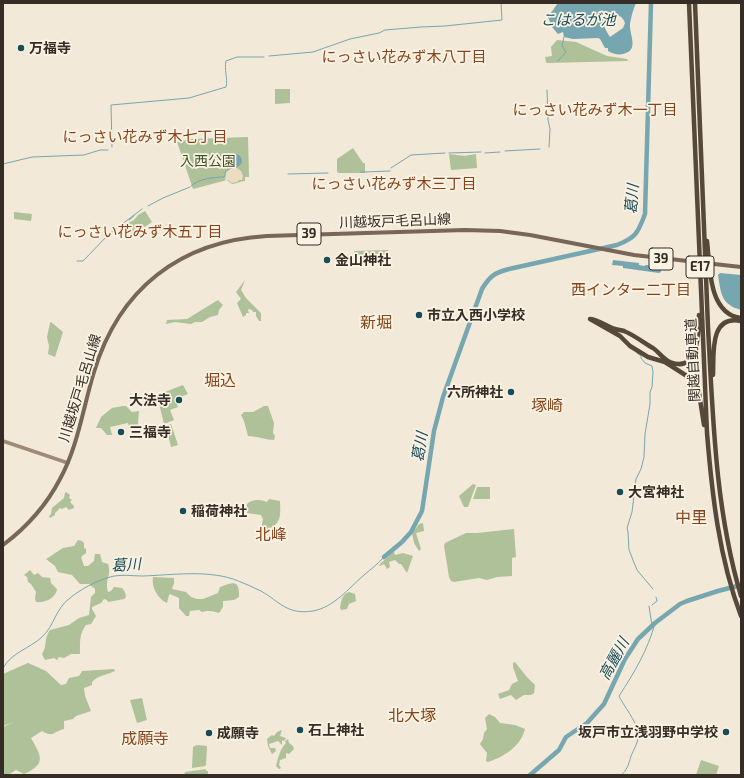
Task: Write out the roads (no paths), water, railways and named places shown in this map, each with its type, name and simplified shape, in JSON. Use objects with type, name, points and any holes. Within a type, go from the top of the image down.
[{"type":"highway","name":"関越自動車道","points":[[690,3],[700,271],[710,462],[719,530],[729,578],[741,616]]},
{"type":"highway","name":"関越自動車道","points":[[696,3],[703,206],[716,465],[725,528],[741,596]]},
{"type":"highway","points":[[703,206],[713,286],[716,298],[720,306],[726,312],[741,318]]},
{"type":"highway","points":[[700,271],[697,345],[692,356],[685,362],[678,364],[671,362],[665,359],[655,349],[626,332],[590,318],[620,336],[630,346],[651,358],[665,362],[693,381],[700,399],[710,462]]},
{"type":"highway","points":[[712,406],[716,336],[719,328],[725,323],[733,320],[741,321]]},
{"type":"main road","name":"川越坂戸毛呂山線","points":[[3,545],[22,530],[41,509],[54,490],[68,463],[99,356],[106,338],[116,320],[128,303],[154,278],[198,250],[228,240],[249,237],[465,230],[513,232],[662,259],[741,266]]},
{"type":"main road","points":[[3,441],[68,463]]},
{"type":"water","name":"こはるが池","points":[[558,3],[636,3],[630,24],[632,46],[628,52],[623,54],[608,51],[608,48],[605,48],[598,38],[573,39],[564,37],[563,32],[558,34],[552,27],[548,17]],"holes":[[[614,14],[622,18],[625,23],[623,28],[610,37],[605,27],[604,20]]]},
{"type":"water","points":[[232,153],[240,156],[242,162],[237,167],[226,172],[228,168],[226,158]]},
{"type":"water","points":[[613,260],[639,263],[639,265],[644,266],[660,266],[661,272],[659,273],[623,268],[623,266],[612,265]]},
{"type":"water","points":[[720,273],[741,275],[741,310],[732,307],[722,296],[718,275]]},
{"type":"waterway","points":[[269,56],[313,52],[350,39],[379,33],[385,30],[502,20],[501,3]]},
{"type":"waterway","name":"葛川","points":[[384,557],[402,542],[411,532],[422,511],[434,431],[443,397],[482,289],[487,281],[496,274],[509,269],[617,245],[629,239],[638,230],[645,214],[651,3]]},
{"type":"waterway","points":[[558,61],[566,52],[562,46],[564,37]]},
{"type":"waterway","points":[[112,147],[111,105],[189,98],[226,87],[226,61],[237,57],[264,57]]},
{"type":"waterway","points":[[547,90],[548,120],[550,129],[549,147]]},
{"type":"waterway","points":[[505,151],[540,149]]},
{"type":"waterway","points":[[3,164],[32,157],[84,155],[100,150],[108,150]]},
{"type":"waterway","points":[[449,153],[481,152]]},
{"type":"waterway","points":[[485,153],[500,152]]},
{"type":"waterway","points":[[391,168],[411,155],[445,153]]},
{"type":"waterway","points":[[365,172],[390,171]]},
{"type":"waterway","points":[[288,174],[328,173]]},
{"type":"waterway","points":[[191,186],[202,180],[224,177],[225,175]]},
{"type":"waterway","points":[[148,206],[190,187]]},
{"type":"waterway","points":[[77,261],[83,261],[109,234],[142,209]]},
{"type":"waterway","points":[[129,220],[134,216]]},
{"type":"waterway","points":[[637,353],[641,356],[645,363],[652,366],[653,372],[645,434],[644,457],[641,469],[636,479],[632,512],[627,528],[629,550],[637,570],[653,589]]},
{"type":"waterway","name":"葛川","points":[[3,668],[16,654],[42,637],[65,602],[79,591],[110,577],[122,575],[143,576],[188,574],[222,576],[236,580],[261,591],[284,607],[304,612],[321,609],[334,602],[384,557]]},
{"type":"waterway","name":"高麗川","points":[[530,775],[559,750],[566,737],[587,723],[604,704],[625,659],[638,639],[655,623],[680,604],[741,585]]},
{"type":"waterway","points":[[652,605],[657,601],[656,597]]},
{"type":"waterway","points":[[649,606],[652,626]]},
{"type":"waterway","points":[[621,775],[628,767],[638,735],[635,723],[619,696],[649,643],[655,623]]},
{"type":"place","name":"万福寺","points":[[21,48]]},
{"type":"place","name":"金山神社","points":[[327,260]]},
{"type":"place","name":"市立入西小学校","points":[[419,315]]},
{"type":"place","name":"六所神社","points":[[511,392]]},
{"type":"place","name":"大法寺","points":[[179,400]]},
{"type":"place","name":"三福寺","points":[[121,432]]},
{"type":"place","name":"大宮神社","points":[[620,492]]},
{"type":"place","name":"稲荷神社","points":[[183,511]]},
{"type":"place","name":"石上神社","points":[[300,730]]},
{"type":"place","name":"坂戸市立浅羽野中学校","points":[[726,732]]},
{"type":"place","name":"成願寺","points":[[209,733]]},
{"type":"district","name":"にっさい花みず木八丁目","points":[[404,57]]},
{"type":"district","name":"にっさい花みず木一丁目","points":[[595,110]]},
{"type":"district","name":"にっさい花みず木七丁目","points":[[145,137]]},
{"type":"district","name":"にっさい花みず木三丁目","points":[[394,184]]},
{"type":"district","name":"にっさい花みず木五丁目","points":[[140,232]]},
{"type":"district","name":"西インター二丁目","points":[[631,290]]},
{"type":"district","name":"新堀","points":[[376,323]]},
{"type":"district","name":"堀込","points":[[220,381]]},
{"type":"district","name":"塚崎","points":[[547,406]]},
{"type":"district","name":"中里","points":[[691,518]]},
{"type":"district","name":"北峰","points":[[271,535]]},
{"type":"district","name":"北大塚","points":[[412,716]]},
{"type":"district","name":"成願寺","points":[[145,739]]},
{"type":"park label","name":"入西公園","points":[[208,161]]}]
